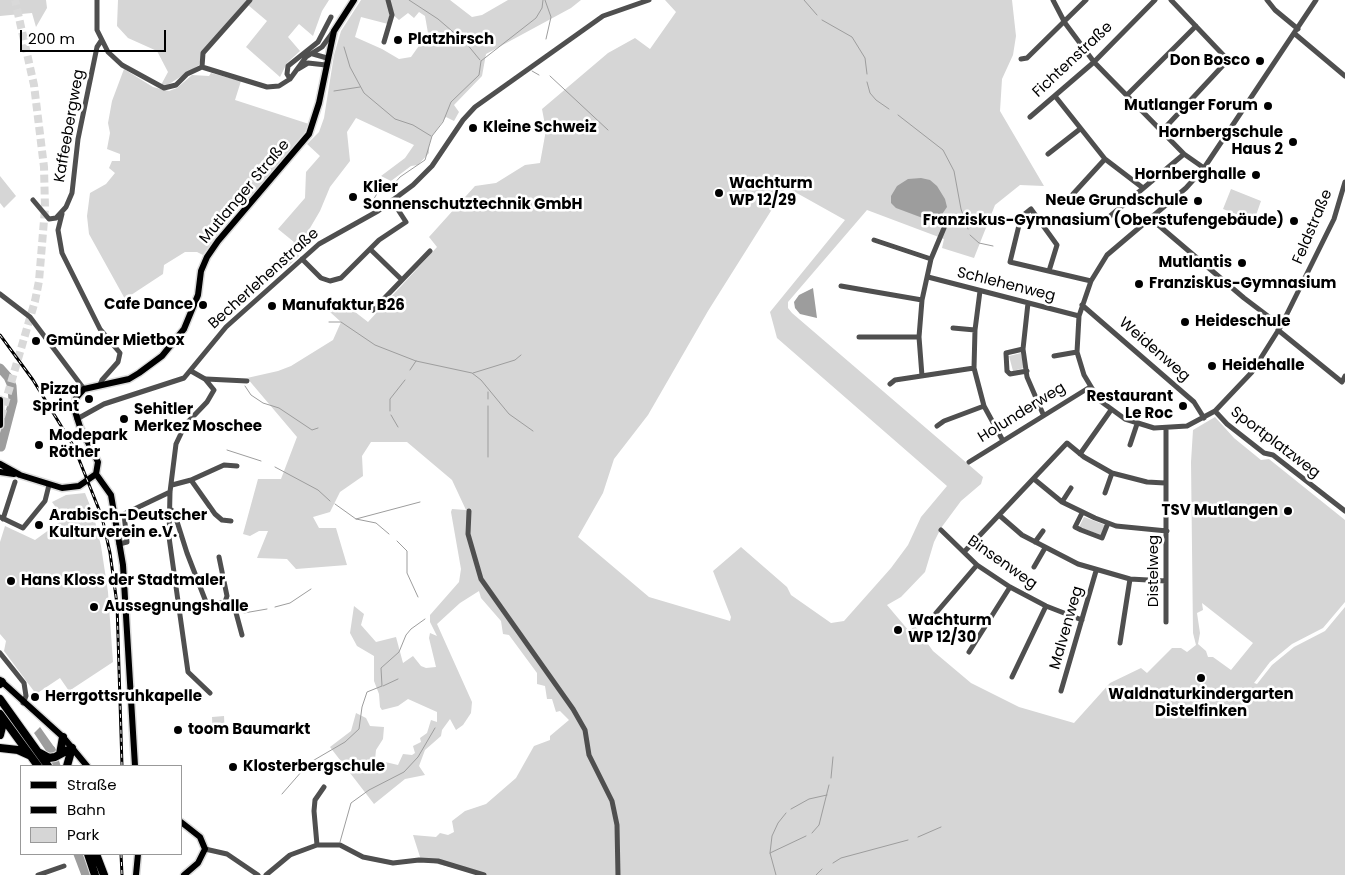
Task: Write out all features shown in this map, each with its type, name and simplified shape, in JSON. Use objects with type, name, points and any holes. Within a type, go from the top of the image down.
[{"type":"highway","points":[[0,698],[34,753],[38,765]]},
{"type":"highway","points":[[0,715],[47,765]]},
{"type":"highway","points":[[0,715],[2,727],[0,735]]},
{"type":"highway","points":[[60,754],[63,737]]},
{"type":"highway","points":[[0,748],[34,753],[52,758],[72,748]]},
{"type":"highway","points":[[67,765],[72,748]]},
{"type":"highway","points":[[88,855],[95,875]]},
{"type":"highway","points":[[96,855],[104,875]]},
{"type":"main road","name":"Mutlanger Straße","points":[[84,389],[129,379],[140,373],[162,356],[184,329],[198,294],[201,271],[207,257],[309,134],[319,103],[326,61],[334,31],[354,0]]},
{"type":"main road","points":[[0,464],[20,475],[62,488],[76,487],[90,480],[96,474],[98,466],[96,456],[85,437],[74,402],[84,389]]},
{"type":"main road","points":[[0,402],[0,425]]},
{"type":"main road","points":[[0,472],[20,475]]},
{"type":"main road","points":[[96,474],[110,495],[126,589],[137,765]]},
{"type":"main road","points":[[1,682],[63,737],[86,765]]},
{"type":"main road","points":[[182,823],[200,837],[205,850],[198,863],[184,875]]},
{"type":"main road","points":[[136,875],[138,855]]},
{"type":"street","points":[[97,0],[96,17],[101,41],[108,52],[122,65],[164,88],[176,84],[187,74],[202,67],[267,87],[279,86],[290,79],[301,62],[322,47],[334,31]]},
{"type":"street","points":[[202,67],[203,53],[250,0]]},
{"type":"street","points":[[384,42],[392,15],[388,0]]},
{"type":"street","name":"Becherlehenstraße","points":[[78,419],[104,404],[179,381],[190,371],[226,327],[302,259],[326,240],[393,202],[432,166],[463,120],[475,108],[603,16],[648,0]]},
{"type":"street","points":[[1053,0],[1065,23],[1094,62],[1184,154],[1204,168]]},
{"type":"street","points":[[1021,59],[1025,60],[1065,23],[1086,0]]},
{"type":"street","name":"Fichtenstraße","points":[[1030,117],[1094,62],[1154,0]]},
{"type":"street","points":[[1162,131],[1228,60],[1171,0]]},
{"type":"street","points":[[1267,0],[1274,10],[1345,76]]},
{"type":"street","name":"Feldstraße","points":[[1316,0],[1204,168],[1186,188],[1107,255],[1091,281],[1082,305],[1077,327],[1077,352],[1081,370],[1090,387],[1111,410],[1137,424],[1166,429],[1187,426],[1215,411],[1252,372],[1280,328],[1334,219],[1345,182]]},
{"type":"street","points":[[290,79],[287,74],[288,66],[318,42],[331,17]]},
{"type":"street","points":[[1127,95],[1196,26]]},
{"type":"street","name":"Kaffeebergweg","points":[[100,385],[102,380],[118,362],[120,353],[100,330],[62,253],[58,230],[62,214],[72,193],[78,139],[97,47],[101,41]]},
{"type":"street","points":[[311,54],[326,61]]},
{"type":"street","points":[[296,71],[308,63],[326,61]]},
{"type":"street","points":[[1055,96],[1105,159],[1143,188]]},
{"type":"street","points":[[1048,154],[1080,129]]},
{"type":"street","points":[[1109,217],[1184,154]]},
{"type":"street","points":[[1074,194],[1105,159]]},
{"type":"street","points":[[33,200],[49,219],[56,218],[62,214]]},
{"type":"street","points":[[302,259],[321,278],[330,281],[336,280],[346,273],[370,249],[406,222],[393,202]]},
{"type":"street","points":[[1049,271],[1057,245],[1031,209],[1021,217],[1010,262],[1091,281]]},
{"type":"street","points":[[1150,218],[1342,382],[1345,376]]},
{"type":"street","points":[[922,376],[918,338],[922,300],[932,259],[944,228]]},
{"type":"street","points":[[874,240],[932,259]]},
{"type":"street","points":[[370,249],[402,280]]},
{"type":"street","points":[[373,310],[430,251]]},
{"type":"street","name":"Schlehenweg","points":[[928,277],[980,292],[1079,316]]},
{"type":"street","points":[[841,286],[922,300]]},
{"type":"street","points":[[980,292],[975,330],[974,368],[984,406],[1002,439]]},
{"type":"street","points":[[0,294],[30,317],[84,389]]},
{"type":"street","points":[[1028,303],[1023,349],[1032,389],[1043,414]]},
{"type":"street","name":"Weidenweg","points":[[1082,305],[1194,402],[1204,418]]},
{"type":"street","points":[[953,328],[975,330]]},
{"type":"street","points":[[858,337],[918,338]]},
{"type":"street","points":[[1023,349],[1006,353],[1008,371],[1010,374],[1027,371]]},
{"type":"street","points":[[1054,356],[1077,352]]},
{"type":"street","points":[[890,384],[895,380],[974,368]]},
{"type":"street","points":[[190,371],[211,384],[213,395],[185,425],[179,437],[175,451],[170,492],[169,537],[188,672],[210,693]]},
{"type":"street","points":[[205,380],[247,381]]},
{"type":"street","name":"Holunderweg","points":[[969,462],[1002,439],[1090,387]]},
{"type":"street","points":[[937,426],[944,421],[984,406]]},
{"type":"street","points":[[1080,454],[1111,410]]},
{"type":"street","name":"Sportplatzweg","points":[[1215,411],[1227,424],[1264,453],[1273,456],[1345,511]]},
{"type":"street","points":[[1130,445],[1137,424]]},
{"type":"street","name":"Distelweg","points":[[1166,429],[1166,622]]},
{"type":"street","points":[[964,552],[1067,443],[1080,454],[1112,473],[1147,482],[1165,482]]},
{"type":"street","points":[[172,485],[191,480],[224,465],[237,466]]},
{"type":"street","points":[[1105,493],[1112,473]]},
{"type":"street","points":[[1034,479],[1062,502],[1082,513],[1108,523],[1130,528],[1166,531]]},
{"type":"street","points":[[191,480],[214,514],[222,520],[232,521]]},
{"type":"street","points":[[15,482],[1,518],[24,528],[45,501],[49,485]]},
{"type":"street","points":[[1062,502],[1071,488]]},
{"type":"street","points":[[119,544],[127,542],[124,514],[170,492]]},
{"type":"street","points":[[170,509],[174,512],[206,602],[212,605],[225,602],[235,608],[242,635]]},
{"type":"street","points":[[469,511],[468,534],[480,580],[573,709],[584,730],[589,755],[612,801],[617,825],[618,875]]},
{"type":"street","points":[[1082,513],[1075,527],[1081,530],[1102,538],[1108,523]]},
{"type":"street","points":[[999,515],[1022,535],[1045,548],[1096,571],[1130,579],[1166,581]]},
{"type":"street","name":"Binsenweg","points":[[942,530],[977,565],[1010,588],[1046,606],[1082,620]]},
{"type":"street","points":[[1035,542],[1043,531]]},
{"type":"street","points":[[1034,567],[1045,548]]},
{"type":"street","points":[[219,557],[227,596],[225,602]]},
{"type":"street","points":[[936,614],[977,565]]},
{"type":"street","name":"Malvenweg","points":[[1061,691],[1096,571]]},
{"type":"street","points":[[1120,644],[1130,579]]},
{"type":"street","points":[[969,652],[1010,588]]},
{"type":"street","points":[[1012,677],[1046,606]]},
{"type":"street","points":[[0,653],[24,683],[26,696],[23,703]]},
{"type":"street","points":[[318,845],[314,811],[315,800],[324,787]]},
{"type":"street","points":[[266,875],[290,855],[318,845],[340,845],[363,857],[393,863],[419,860],[438,861],[484,875]]},
{"type":"street","points":[[205,850],[227,854],[258,875]]},
{"type":"street","points":[[38,875],[64,866]]},
{"type":"green space","points":[[0,0],[46,0],[47,8],[36,27],[32,13],[0,16]]},
{"type":"green space","points":[[118,0],[248,0],[202,56],[199,65],[166,86],[161,85],[168,72],[157,51],[128,38],[117,26]]},
{"type":"green space","points":[[253,0],[329,0],[322,11],[313,36],[299,24],[288,37],[300,51],[287,63],[280,77],[246,47],[267,21],[248,5]]},
{"type":"green space","points":[[361,0],[386,0],[390,11],[388,24],[361,17],[355,37],[399,59],[411,57],[428,33],[425,16],[419,12],[414,18],[408,13],[399,20],[392,14],[389,0],[450,0],[472,17],[482,15],[508,0],[581,0],[571,8],[486,54],[482,76],[454,105],[459,112],[454,121],[446,117],[432,136],[429,153],[418,165],[411,166],[391,181],[381,176],[405,158],[414,145],[356,118],[347,132],[350,161],[330,187],[320,211],[296,252],[299,256],[288,266],[282,258],[294,242],[278,229],[305,198],[306,172],[320,156],[307,144],[319,132],[324,118],[334,55],[341,31]]},
{"type":"green space","points":[[665,0],[1012,0],[1016,36],[1013,55],[1002,79],[1000,111],[1044,186],[1020,185],[995,205],[974,258],[942,248],[944,239],[867,210],[788,302],[788,308],[792,313],[983,477],[981,484],[961,501],[941,528],[934,542],[925,572],[901,597],[887,605],[909,631],[915,626],[933,651],[971,683],[1019,707],[1074,723],[1110,683],[1141,668],[1147,673],[1172,648],[1181,648],[1187,652],[1196,645],[1193,633],[1191,462],[1193,430],[1215,417],[1234,438],[1261,460],[1269,459],[1345,520],[1345,602],[1323,628],[1292,644],[1270,662],[1254,683],[1257,684],[1272,665],[1294,647],[1325,631],[1345,607],[1345,875],[484,875],[421,860],[413,835],[436,837],[440,833],[448,835],[454,832],[452,821],[465,811],[486,804],[516,778],[534,746],[550,740],[550,736],[569,720],[560,711],[556,712],[552,699],[547,699],[545,686],[537,684],[537,673],[509,635],[503,634],[501,621],[481,598],[479,591],[460,603],[437,624],[472,702],[471,713],[463,725],[456,730],[450,719],[442,730],[441,736],[425,750],[419,766],[425,775],[405,779],[374,804],[330,747],[351,731],[356,713],[366,718],[370,726],[384,727],[383,739],[376,750],[374,770],[380,767],[381,761],[398,765],[403,754],[412,755],[415,753],[413,746],[421,742],[420,738],[427,733],[431,720],[437,722],[437,712],[408,699],[398,706],[382,710],[374,681],[374,656],[357,646],[350,633],[354,606],[364,614],[361,625],[376,642],[396,637],[403,663],[413,656],[421,666],[426,668],[436,667],[429,638],[430,633],[437,636],[430,622],[430,615],[459,582],[461,569],[451,512],[452,509],[466,510],[452,480],[407,442],[371,442],[362,456],[363,476],[340,492],[330,512],[313,517],[319,528],[336,528],[347,565],[296,569],[287,559],[257,558],[268,531],[259,531],[250,536],[243,534],[258,479],[281,479],[297,437],[247,378],[291,366],[333,340],[341,322],[330,312],[341,301],[368,322],[437,247],[429,237],[475,186],[496,183],[525,165],[540,163],[546,130],[542,109],[608,53],[635,38],[650,49],[676,12]],"holes":[[[786,187],[845,220],[770,312],[777,338],[947,486],[921,517],[908,545],[891,568],[844,621],[831,623],[791,595],[787,587],[741,547],[713,571],[731,617],[730,621],[649,597],[578,537],[603,493],[614,459],[648,415],[708,311]],[[1202,603],[1253,643],[1231,670],[1213,657],[1208,657],[1206,651],[1198,644],[1200,633],[1197,613],[1203,610]]]},
{"type":"green space","points":[[124,69],[153,87],[169,91],[177,88],[192,75],[209,76],[211,73],[241,81],[235,100],[309,124],[300,142],[249,202],[241,200],[203,255],[197,252],[185,252],[164,265],[163,274],[125,299],[89,234],[87,216],[90,193],[106,184],[115,173],[109,168],[112,161],[120,161],[120,154],[107,149],[110,133],[108,123],[112,101]]},
{"type":"green space","points":[[0,176],[16,196],[4,208],[0,203]]},
{"type":"green space","points":[[1231,189],[1261,201],[1254,221],[1223,209]]},
{"type":"green space","points":[[1021,353],[1024,368],[1013,371],[1009,356]]},
{"type":"green space","points":[[85,493],[93,513],[101,546],[108,592],[113,662],[69,691],[60,678],[36,694],[4,651],[6,641],[0,634],[0,542],[5,526],[35,540],[64,519],[52,502],[66,495]]},
{"type":"green space","points":[[1084,517],[1105,525],[1101,535],[1079,527]]},
{"type":"green space","points":[[224,716],[225,736],[213,736],[212,717]]},
{"type":"shaded area","points":[[921,178],[930,180],[937,186],[945,199],[947,207],[936,223],[896,208],[891,203],[891,196],[897,186],[908,179]]},
{"type":"shaded area","points":[[813,288],[817,318],[800,314],[795,308],[794,302],[799,295]]},
{"type":"shaded area","points":[[40,727],[57,751],[56,753],[48,754],[34,733]]},
{"type":"waterway","points":[[409,0],[438,19],[466,43],[480,60]]},
{"type":"waterway","points":[[371,204],[379,190],[393,185],[400,177],[425,160],[432,136],[443,122],[451,102],[479,75],[481,61],[536,18],[542,8],[543,0]]},
{"type":"waterway","points":[[545,0],[551,17],[546,39]]},
{"type":"waterway","points":[[804,0],[817,15]]},
{"type":"waterway","points":[[822,20],[852,37],[865,58],[867,74]]},
{"type":"waterway","points":[[344,47],[350,67],[364,93],[395,119],[413,125],[431,136]]},
{"type":"waterway","points":[[532,71],[539,75]]},
{"type":"waterway","points":[[550,76],[608,130]]},
{"type":"waterway","points":[[867,82],[870,93],[889,109]]},
{"type":"waterway","points":[[334,91],[360,87]]},
{"type":"waterway","points":[[898,115],[943,150],[954,171],[961,209],[968,229]]},
{"type":"waterway","points":[[970,235],[979,243],[993,246]]},
{"type":"waterway","points":[[329,322],[341,322],[375,345],[416,361],[472,373],[481,380],[509,414],[533,431]]},
{"type":"waterway","points":[[473,373],[515,360],[521,355]]},
{"type":"waterway","points":[[410,370],[416,361]]},
{"type":"waterway","points":[[0,368],[8,377],[12,386],[13,401],[1,447]]},
{"type":"waterway","points":[[390,411],[390,399],[405,380]]},
{"type":"waterway","points":[[245,386],[251,395],[263,403],[279,408],[312,430],[318,428]]},
{"type":"waterway","points":[[488,392],[488,399]]},
{"type":"waterway","points":[[488,406],[488,457]]},
{"type":"waterway","points":[[391,415],[398,427]]},
{"type":"waterway","points":[[227,450],[261,461]]},
{"type":"waterway","points":[[275,467],[318,490],[330,501]]},
{"type":"waterway","points":[[335,504],[356,519],[420,502]]},
{"type":"waterway","points":[[356,519],[376,523],[389,534]]},
{"type":"waterway","points":[[397,541],[407,551],[407,573],[418,597]]},
{"type":"waterway","points":[[275,607],[290,603],[311,589]]},
{"type":"waterway","points":[[244,613],[267,609]]},
{"type":"waterway","points":[[282,794],[309,763],[345,742],[359,729],[362,707],[367,692],[382,686],[381,668],[399,652],[406,635],[411,629],[425,619]]},
{"type":"waterway","points":[[383,686],[398,679]]},
{"type":"waterway","points":[[340,842],[351,803],[369,790],[404,772],[418,757],[435,728]]},
{"type":"waterway","points":[[51,750],[56,765]]},
{"type":"waterway","points":[[831,778],[833,757]]},
{"type":"waterway","points":[[812,833],[819,825],[829,785]]},
{"type":"waterway","points":[[791,809],[809,799],[827,795]]},
{"type":"waterway","points":[[770,853],[772,836],[778,823],[786,813]]},
{"type":"waterway","points":[[918,837],[941,827]]},
{"type":"waterway","points":[[776,875],[770,853],[806,836]]},
{"type":"waterway","points":[[833,863],[841,858],[908,840]]},
{"type":"waterway","points":[[78,855],[86,875]]},
{"type":"waterway","points":[[816,875],[822,869]]},
{"type":"tunnel","points":[[1,417],[35,301],[39,281],[45,208],[44,167],[34,85],[15,0]]},
{"type":"railway","points":[[0,335],[33,380],[74,447],[102,517],[110,553],[117,604],[122,765]]},
{"type":"railway","points":[[121,855],[122,875]]},
{"type":"place","name":"Platzhirsch","points":[[398,40]]},
{"type":"place","name":"Don Bosco","points":[[1260,61]]},
{"type":"place","name":"Mutlanger Forum","points":[[1268,106]]},
{"type":"place","name":"Kleine Schweiz","points":[[473,128]]},
{"type":"place","name":"Hornbergschule Haus 2","points":[[1293,142]]},
{"type":"place","name":"Hornberghalle","points":[[1256,175]]},
{"type":"place","name":"Wachturm WP 12/29","points":[[719,193]]},
{"type":"place","name":"Klier Sonnenschutztechnik GmbH","points":[[353,197]]},
{"type":"place","name":"Neue Grundschule","points":[[1198,201]]},
{"type":"place","name":"Franziskus-Gymnasium (Oberstufengebäude)","points":[[1294,221]]},
{"type":"place","name":"Mutlantis","points":[[1242,263]]},
{"type":"place","name":"Franziskus-Gymnasium","points":[[1139,284]]},
{"type":"place","name":"Cafe Dance","points":[[203,305]]},
{"type":"place","name":"Manufaktur B26","points":[[272,306]]},
{"type":"place","name":"Heideschule","points":[[1185,322]]},
{"type":"place","name":"Gmünder Mietbox","points":[[36,341]]},
{"type":"place","name":"Heidehalle","points":[[1212,366]]},
{"type":"place","name":"Pizza Sprint","points":[[89,399]]},
{"type":"place","name":"Restaurant Le Roc","points":[[1183,406]]},
{"type":"place","name":"Sehitler Merkez Moschee","points":[[124,419]]},
{"type":"place","name":"Modepark Röther","points":[[39,445]]},
{"type":"place","name":"TSV Mutlangen","points":[[1288,511]]},
{"type":"place","name":"Arabisch-Deutscher Kulturverein e.V.","points":[[39,525]]},
{"type":"place","name":"Hans Kloss der Stadtmaler","points":[[11,581]]},
{"type":"place","name":"Aussegnungshalle","points":[[94,607]]},
{"type":"place","name":"Wachturm WP 12/30","points":[[898,630]]},
{"type":"place","name":"Waldnaturkindergarten Distelfinken","points":[[1201,678]]},
{"type":"place","name":"Herrgottsruhkapelle","points":[[35,697]]},
{"type":"place","name":"toom Baumarkt","points":[[178,730]]},
{"type":"place","name":"Klosterbergschule","points":[[233,767]]}]
